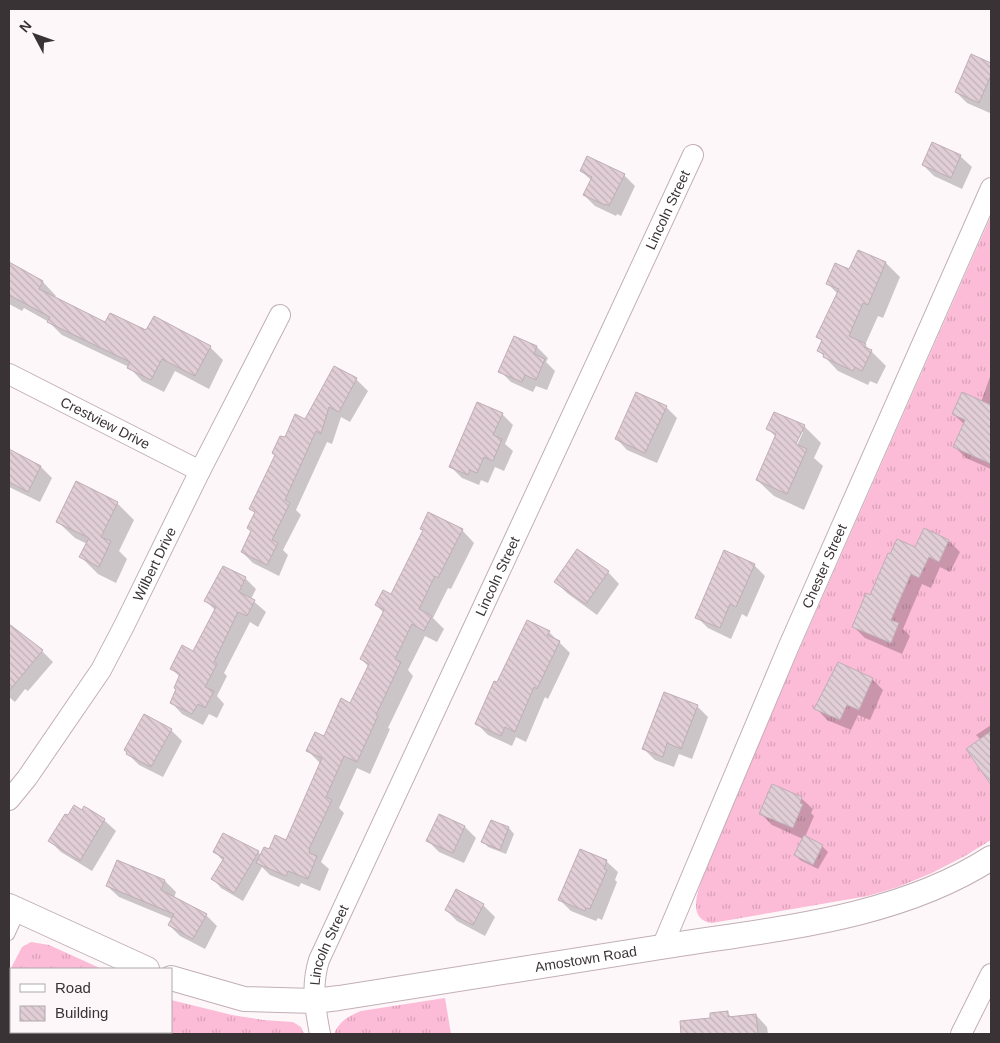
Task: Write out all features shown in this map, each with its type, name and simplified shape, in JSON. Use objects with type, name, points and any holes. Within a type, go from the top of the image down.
[{"type":"street","name":"Lincoln Street","points":[[320,1034],[314,1001],[314,980],[319,960],[694,155]]},
{"type":"street","name":"Chester Street","points":[[662,947],[788,648],[991,188]]},
{"type":"street","name":"Wilbert Drive","points":[[9,800],[100,670],[124,626],[200,471],[280,315]]},
{"type":"street","name":"Crestview Drive","points":[[9,374],[200,471]]},
{"type":"street","name":"Amostown Road","points":[[172,978],[244,999],[314,1001],[339,998],[797,926],[905,900],[972,871],[991,858]]},
{"type":"street","points":[[14,909],[146,968]]},
{"type":"street","points":[[961,1034],[991,974]]},
{"type":"lane","points":[[9,935],[14,909]]},
{"type":"green space","points":[[991,216],[991,840],[932,873],[898,887],[868,896],[712,923],[705,921],[700,918],[697,912],[697,897],[700,884],[720,833]]},
{"type":"green space","points":[[31,942],[49,945],[100,968],[11,968],[22,947]]},
{"type":"green space","points":[[10,970],[10,1033],[112,1034],[9,1034]]},
{"type":"green space","points":[[445,998],[451,1034],[334,1034],[345,1019],[361,1011]]},
{"type":"green space","points":[[172,1000],[232,1015],[293,1022],[301,1027],[304,1034],[139,1034],[172,1033]]},
{"type":"building","points":[[971,54],[991,63],[991,75],[979,103],[955,92]]},
{"type":"building","points":[[932,142],[961,155],[951,178],[922,165]]},
{"type":"building","points":[[587,156],[625,174],[609,206],[583,195],[592,177],[580,171]]},
{"type":"building","points":[[858,250],[886,262],[868,305],[863,303],[849,336],[866,344],[864,347],[872,350],[862,371],[855,367],[853,371],[823,357],[824,354],[817,351],[822,340],[816,337],[839,289],[826,284],[835,263],[849,269]]},
{"type":"building","points":[[9,262],[43,281],[39,289],[105,322],[110,313],[146,330],[154,316],[211,346],[195,376],[162,359],[151,380],[127,368],[130,362],[47,322],[50,317],[9,295]]},
{"type":"building","points":[[514,336],[537,346],[534,354],[545,359],[536,380],[525,375],[522,382],[498,372]]},
{"type":"building","points":[[334,366],[357,378],[339,412],[329,407],[321,434],[316,431],[285,500],[290,503],[272,540],[278,543],[267,565],[241,552],[251,531],[247,528],[255,512],[249,509],[275,455],[272,453],[280,436],[285,437],[295,414],[305,419]]},
{"type":"building","points":[[636,392],[667,406],[645,453],[615,439]]},
{"type":"building","points":[[962,392],[991,405],[991,464],[953,447],[965,420],[952,414]]},
{"type":"building","points":[[477,402],[503,413],[493,435],[502,439],[493,461],[484,457],[477,473],[470,470],[468,475],[449,467]]},
{"type":"building","points":[[774,412],[805,425],[796,444],[807,449],[787,494],[756,480],[776,434],[766,429]]},
{"type":"building","points":[[9,449],[41,466],[28,492],[9,482]]},
{"type":"building","points":[[76,481],[118,502],[101,537],[111,541],[99,567],[79,557],[89,538],[56,522]]},
{"type":"building","points":[[428,512],[463,529],[438,578],[435,576],[419,609],[432,616],[424,631],[412,624],[395,659],[401,662],[376,715],[378,716],[357,762],[344,756],[326,797],[332,800],[309,849],[309,853],[317,856],[308,879],[288,871],[286,876],[256,863],[264,847],[269,849],[275,835],[286,840],[322,758],[306,751],[315,732],[324,736],[341,698],[350,703],[369,664],[360,659],[384,610],[375,605],[383,590],[391,594],[423,530],[420,529]]},
{"type":"building","points":[[924,528],[949,540],[939,562],[929,557],[919,578],[911,574],[891,620],[899,623],[891,643],[852,627],[866,593],[870,595],[888,553],[890,554],[897,539],[915,547]]},
{"type":"building","points":[[577,549],[609,571],[586,604],[554,582]]},
{"type":"building","points":[[724,550],[755,564],[736,607],[730,604],[720,628],[695,618]]},
{"type":"building","points":[[223,566],[246,577],[239,592],[255,600],[247,616],[238,612],[214,662],[217,664],[205,687],[214,691],[205,708],[198,704],[192,714],[170,703],[180,674],[170,669],[182,645],[193,651],[216,607],[204,601]]},
{"type":"building","points":[[527,620],[550,631],[547,635],[560,641],[537,689],[534,687],[515,732],[505,727],[501,736],[475,724],[494,681],[497,682]]},
{"type":"building","points":[[9,624],[43,650],[9,691]]},
{"type":"building","points":[[838,662],[873,678],[859,710],[847,705],[840,720],[814,709]]},
{"type":"building","points":[[664,692],[698,705],[681,749],[667,743],[663,757],[642,749]]},
{"type":"building","points":[[144,714],[172,729],[151,767],[126,754],[127,752],[124,750]]},
{"type":"building","points":[[991,731],[991,785],[966,749]]},
{"type":"building","points":[[772,784],[802,797],[800,803],[803,804],[793,828],[759,814]]},
{"type":"building","points":[[74,805],[82,810],[84,806],[105,819],[80,861],[48,841],[65,814],[68,815]]},
{"type":"building","points":[[439,814],[465,826],[453,853],[426,841]]},
{"type":"building","points":[[491,820],[509,827],[500,850],[481,842]]},
{"type":"building","points":[[223,833],[259,851],[234,893],[211,879],[224,858],[213,852]]},
{"type":"building","points":[[804,835],[823,845],[813,865],[794,855]]},
{"type":"building","points":[[580,849],[607,860],[604,869],[607,870],[590,909],[586,908],[585,911],[558,900]]},
{"type":"building","points":[[117,860],[165,880],[161,890],[207,914],[193,939],[168,925],[174,914],[106,886]]},
{"type":"building","points":[[456,889],[484,904],[473,925],[445,910]]},
{"type":"building","points":[[728,1011],[728,1017],[756,1014],[758,1034],[681,1034],[680,1021],[710,1018],[710,1013]]}]
